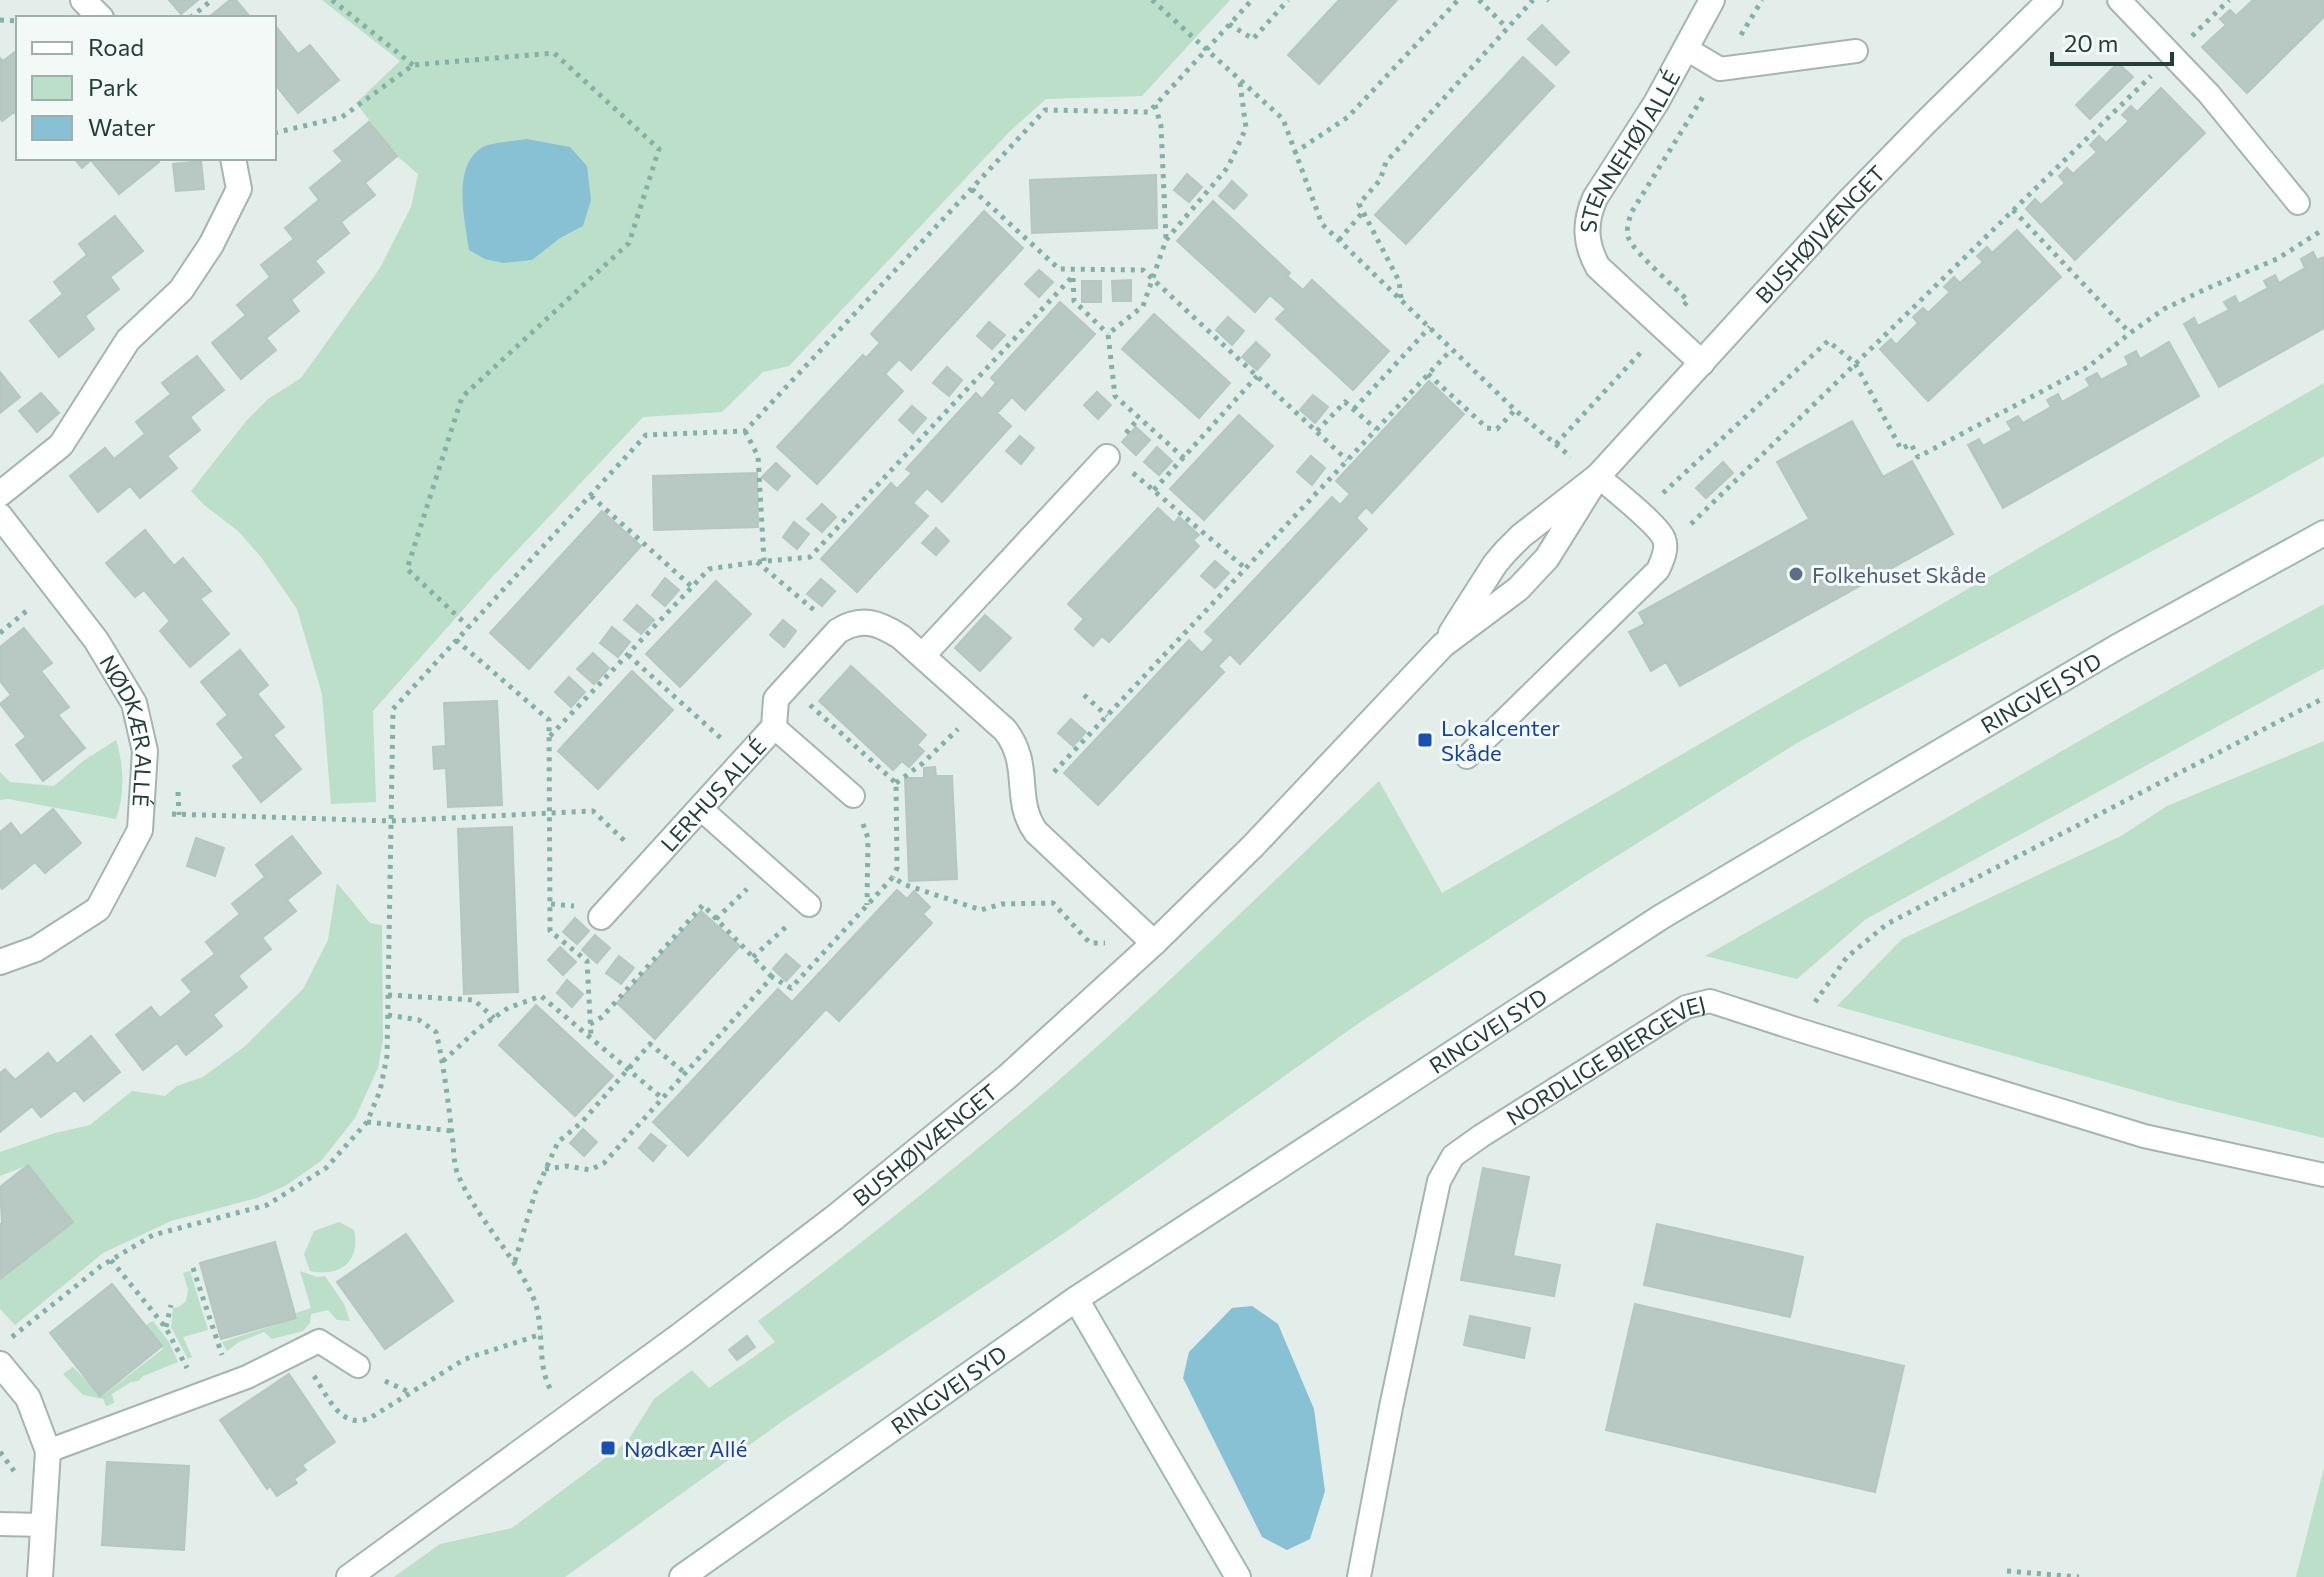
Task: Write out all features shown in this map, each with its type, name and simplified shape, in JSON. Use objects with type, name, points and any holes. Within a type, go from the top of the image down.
[{"type":"street","points":[[83,0],[99,16]]},
{"type":"street","name":"STENNEHØJ ALLÉ","points":[[1702,363],[1598,267],[1586,240],[1586,226],[1595,198],[1656,103],[1712,0]]},
{"type":"street","name":"BUSHØJVÆNGET","points":[[1443,645],[1500,558],[1521,536],[1598,476],[1848,202],[2050,0]]},
{"type":"street","points":[[0,494],[61,445],[128,340],[181,290],[211,245],[239,189],[233,160]]},
{"type":"street","points":[[923,655],[1107,457]]},
{"type":"street","name":"BUSHØJVÆNGET","points":[[349,1577],[682,1334],[834,1218],[1007,1077],[1154,943],[1253,846],[1443,645],[1525,582],[1547,558],[1598,476]]},
{"type":"street","name":"NØDKÆR ALLÉ","points":[[0,516],[96,640],[134,703],[145,751],[140,830],[98,909],[36,949],[0,962]]},
{"type":"street","name":"RINGVEJ SYD","points":[[682,1577],[1076,1299],[1661,917],[2117,647],[2324,533]]},
{"type":"street","points":[[838,631],[850,624],[867,622],[885,627],[923,655],[979,706],[1013,741],[1020,760],[1028,821],[1036,832],[1154,943]]},
{"type":"street","name":"LERHUS ALLÉ","points":[[601,917],[774,727],[776,699],[838,631]]},
{"type":"street","points":[[1076,1299],[1238,1577]]},
{"type":"street","points":[[0,1364],[28,1398],[48,1451],[40,1577]]},
{"type":"lane","points":[[2119,0],[2209,94],[2298,203]]},
{"type":"lane","points":[[1685,48],[1720,69],[1856,51]]},
{"type":"lane","points":[[1467,757],[1658,570],[1665,555],[1665,540],[1598,476]]},
{"type":"lane","points":[[774,727],[853,796]]},
{"type":"lane","points":[[701,809],[809,905]]},
{"type":"lane","name":"NORDLIGE BJERGEVEJ","points":[[1359,1577],[1439,1181],[1453,1156],[1686,1007],[1710,1001],[2144,1136],[2324,1175]]},
{"type":"lane","points":[[48,1451],[233,1382],[319,1341],[358,1366]]},
{"type":"lane","points":[[0,1524],[43,1525]]},
{"type":"path","points":[[192,16],[212,0]]},
{"type":"path","points":[[332,0],[413,65]]},
{"type":"path","points":[[1152,0],[1283,119],[1322,224],[1515,410],[1598,476]]},
{"type":"path","points":[[11,1338],[101,1266],[153,1235],[267,1205],[326,1168],[367,1122],[380,1091],[387,1056],[393,709],[590,495],[646,435],[745,431],[1045,110],[1149,112],[1252,0]]},
{"type":"path","points":[[1229,24],[1253,39],[1288,0]]},
{"type":"path","points":[[1294,153],[1348,117],[1458,0]]},
{"type":"path","points":[[1479,0],[1507,28]]},
{"type":"path","points":[[1401,299],[1399,281],[1359,204],[1380,180],[1386,162],[1533,0]]},
{"type":"path","points":[[1688,301],[1635,249],[1627,236],[1628,225],[1631,213],[1762,0]]},
{"type":"path","points":[[1664,550],[2229,0]]},
{"type":"path","points":[[276,133],[342,117],[413,65],[554,53],[659,149],[629,243],[462,397],[407,569],[469,627]]},
{"type":"path","points":[[1166,240],[1228,167],[1246,128],[1240,82]]},
{"type":"path","points":[[1108,334],[1143,306],[1166,240],[1161,126],[1155,105]]},
{"type":"path","points":[[972,189],[1059,269],[1073,273],[1143,270],[1347,460]]},
{"type":"path","points":[[2013,210],[2130,333]]},
{"type":"path","points":[[1339,240],[1363,212]]},
{"type":"path","points":[[1640,514],[1828,341],[1855,363],[1901,449],[1911,444],[1918,457],[2088,367],[2164,309],[2277,259],[2324,229]]},
{"type":"path","points":[[1073,273],[1074,301],[1108,334],[1115,396],[1184,458]]},
{"type":"path","points":[[550,736],[709,569],[810,557],[1073,273]]},
{"type":"path","points":[[1354,409],[1430,327]]},
{"type":"path","points":[[1556,444],[1664,328]]},
{"type":"path","points":[[1023,788],[1043,783],[1451,350]]},
{"type":"path","points":[[1428,374],[1487,428],[1497,429],[1515,410]]},
{"type":"path","points":[[1154,490],[1257,376]]},
{"type":"path","points":[[1317,431],[1345,402],[1376,429]]},
{"type":"path","points":[[745,431],[758,456],[760,561],[838,631]]},
{"type":"path","points":[[1107,457],[1124,466],[1154,490],[1245,568]]},
{"type":"path","points":[[590,495],[691,586]]},
{"type":"path","points":[[456,640],[549,720],[550,931],[587,961],[591,1036]]},
{"type":"path","points":[[628,655],[745,760]]},
{"type":"path","points":[[1084,695],[1107,716]]},
{"type":"path","points":[[1796,1029],[1847,957],[1887,924],[2324,698]]},
{"type":"path","points":[[896,783],[923,763],[979,706]]},
{"type":"path","points":[[867,906],[868,838],[853,796],[879,768]]},
{"type":"path","points":[[142,814],[391,821],[593,811],[650,863]]},
{"type":"path","points":[[716,919],[768,869]]},
{"type":"path","points":[[590,1024],[602,1017],[703,905],[772,977],[791,988],[893,877],[903,884],[981,910],[1002,904],[1053,903],[1090,943],[1154,943]]},
{"type":"path","points":[[753,957],[809,905]]},
{"type":"path","points":[[545,1169],[567,1166],[590,1170],[604,1163],[772,977]]},
{"type":"path","points":[[388,995],[474,1000],[494,1018]]},
{"type":"path","points":[[443,1061],[479,1028],[508,1008],[541,996],[662,1098]]},
{"type":"path","points":[[388,1015],[419,1020],[436,1032],[443,1061],[457,1175],[514,1262],[534,1300],[542,1334],[543,1369]]},
{"type":"path","points":[[514,1262],[523,1227],[558,1142],[582,1122],[650,1044],[685,1073]]},
{"type":"path","points":[[367,1122],[452,1131]]},
{"type":"path","points":[[111,1260],[166,1328],[184,1360],[198,1395]]},
{"type":"path","points":[[193,1268],[233,1382]]},
{"type":"path","points":[[166,1328],[171,1305]]},
{"type":"path","points":[[465,1359],[542,1334]]},
{"type":"path","points":[[0,1452],[14,1470],[15,1484]]},
{"type":"path","points":[[2007,1571],[2079,1577]]},
{"type":"green space","points":[[322,0],[1230,0],[1142,96],[1046,99],[1010,131],[789,366],[763,372],[722,412],[643,417],[493,576],[373,711],[376,802],[331,804],[322,694],[297,609],[261,557],[238,531],[191,491],[247,420],[268,399],[301,378],[380,268],[411,207],[418,174],[397,156],[356,103],[400,61]]},
{"type":"green space","points":[[2324,383],[2324,456],[1797,743],[1585,876],[1359,1023],[1064,1233],[787,1418],[565,1577],[394,1577],[440,1544],[512,1528],[627,1442],[654,1399],[692,1370],[709,1388],[775,1342],[758,1321],[926,1191],[1070,1071],[1379,781],[1442,893]]},
{"type":"green space","points":[[2324,604],[2324,668],[1866,919],[1797,979],[1705,956],[2168,690]]},
{"type":"green space","points":[[116,740],[122,780],[116,819],[0,800],[0,772],[10,782],[54,786],[83,761]]},
{"type":"green space","points":[[2324,741],[2324,1138],[2176,1102],[1837,1006],[1902,939],[2121,836],[2167,806]]},
{"type":"green space","points":[[337,883],[370,923],[382,925],[383,1040],[378,1068],[355,1118],[321,1161],[285,1186],[257,1198],[171,1221],[103,1253],[15,1325],[0,1309],[0,1279],[73,1222],[28,1165],[0,1176],[0,1152],[90,1125],[132,1091],[165,1096],[177,1086],[203,1077],[244,1047],[303,989],[328,940]]},
{"type":"green space","points":[[339,1222],[354,1230],[351,1259],[331,1272],[310,1271],[304,1254],[314,1231]]},
{"type":"green space","points":[[190,1271],[208,1330],[183,1337],[192,1357],[188,1359],[171,1327],[173,1308],[186,1301],[188,1289],[183,1273]]},
{"type":"green space","points":[[300,1271],[317,1277],[325,1276],[344,1304],[350,1321],[337,1320],[328,1310],[311,1314],[310,1323],[303,1331],[272,1339],[264,1332],[239,1342],[227,1351],[222,1342],[297,1318],[296,1313],[311,1308]]},
{"type":"green space","points":[[153,1321],[169,1342],[178,1362],[143,1376],[112,1394],[114,1403],[106,1406],[103,1399],[83,1395],[63,1374],[73,1367],[102,1396],[163,1349],[146,1325]]},
{"type":"green space","points":[[2324,1468],[2324,1577],[2296,1577]]},
{"type":"water","points":[[527,139],[570,147],[587,166],[591,200],[583,226],[560,238],[532,260],[503,263],[485,259],[469,250],[462,194],[467,167],[473,155],[483,147]]},
{"type":"water","points":[[1252,1306],[1278,1324],[1314,1409],[1325,1491],[1310,1539],[1287,1550],[1262,1537],[1183,1378],[1189,1352],[1232,1308]]},
{"type":"building","points":[[169,0],[198,0],[181,14]]},
{"type":"building","points":[[230,0],[236,0],[249,16],[210,16]]},
{"type":"building","points":[[1339,0],[1397,0],[1319,84],[1288,55]]},
{"type":"building","points":[[2253,0],[2324,0],[2324,17],[2247,93],[2202,47],[2226,25],[2220,19],[2230,10],[2236,16]]},
{"type":"building","points":[[1542,25],[1569,52],[1556,65],[1528,39]]},
{"type":"building","points":[[276,26],[298,54],[310,45],[339,80],[298,113],[276,86]]},
{"type":"building","points":[[16,53],[16,114],[14,112],[2,121],[0,58],[3,61]]},
{"type":"building","points":[[1523,57],[1554,86],[1406,244],[1375,215]]},
{"type":"building","points":[[2118,63],[2133,77],[2090,119],[2076,105]]},
{"type":"building","points":[[2161,88],[2205,133],[2075,260],[2026,209],[2035,199],[2041,205],[2065,183],[2059,176],[2067,168],[2073,174],[2097,152],[2090,145],[2099,136],[2106,143],[2129,121],[2122,115],[2131,106],[2137,112]]},
{"type":"building","points":[[369,122],[397,156],[365,183],[375,195],[341,222],[349,233],[315,261],[324,272],[291,300],[299,311],[266,338],[276,350],[241,379],[212,343],[246,315],[237,305],[270,277],[261,265],[294,239],[285,228],[319,200],[310,188],[343,161],[334,151]]},
{"type":"building","points":[[76,160],[91,160],[82,168]]},
{"type":"building","points":[[91,160],[158,160],[159,162],[119,194]]},
{"type":"building","points":[[201,161],[204,189],[176,191],[173,164]]},
{"type":"building","points":[[1187,174],[1202,187],[1189,202],[1174,190]]},
{"type":"building","points":[[1156,175],[1157,228],[1032,233],[1030,180]]},
{"type":"building","points":[[1232,181],[1247,195],[1234,209],[1219,196]]},
{"type":"building","points":[[1213,201],[1290,273],[1287,276],[1303,290],[1312,280],[1389,351],[1353,390],[1276,319],[1286,309],[1270,295],[1255,312],[1177,241]]},
{"type":"building","points":[[984,211],[1023,248],[911,370],[899,359],[885,374],[903,391],[817,484],[777,447],[863,355],[866,358],[880,343],[871,334]]},
{"type":"building","points":[[115,216],[143,251],[110,277],[119,289],[85,316],[94,329],[59,357],[30,321],[63,294],[54,282],[87,255],[79,244]]},
{"type":"building","points":[[2017,230],[2061,277],[1928,401],[1880,349],[1891,339],[1896,345],[1918,323],[1913,317],[1923,308],[1928,313],[1950,292],[1944,287],[1954,277],[1960,283],[1983,262],[1977,256],[1987,247],[1992,253]]},
{"type":"building","points":[[2313,252],[2317,260],[2324,257],[2324,328],[2219,387],[2184,324],[2194,318],[2198,326],[2229,310],[2224,302],[2235,296],[2239,304],[2268,288],[2264,281],[2275,275],[2279,283],[2305,268],[2301,259]]},
{"type":"building","points":[[1039,270],[1053,282],[1039,297],[1025,284]]},
{"type":"building","points":[[1131,280],[1131,301],[1113,301],[1112,281]]},
{"type":"building","points":[[1082,281],[1101,281],[1101,302],[1082,302]]},
{"type":"building","points":[[1060,302],[1095,334],[1025,410],[1012,397],[997,413],[1011,426],[942,502],[927,488],[913,503],[928,516],[857,592],[821,559],[891,483],[897,489],[912,473],[906,469],[976,393],[982,399],[996,383],[991,378]]},
{"type":"building","points":[[1154,314],[1230,383],[1199,418],[1122,349]]},
{"type":"building","points":[[1228,317],[1244,331],[1232,345],[1216,330]]},
{"type":"building","points":[[989,322],[1005,335],[992,349],[977,336]]},
{"type":"building","points":[[1256,342],[1270,355],[1257,370],[1242,357]]},
{"type":"building","points":[[2169,342],[2199,396],[2003,508],[1968,445],[1979,439],[1983,446],[2012,430],[2007,422],[2018,416],[2023,423],[2051,407],[2047,400],[2058,394],[2062,402],[2090,386],[2086,379],[2097,373],[2101,380],[2129,365],[2125,357],[2136,351],[2140,359]]},
{"type":"building","points":[[197,356],[224,390],[190,417],[200,430],[167,456],[177,468],[140,498],[130,486],[98,512],[70,476],[105,448],[114,459],[145,434],[136,422],[171,394],[162,383]]},
{"type":"building","points":[[947,367],[962,380],[949,396],[933,383]]},
{"type":"building","points":[[0,372],[20,397],[0,413]]},
{"type":"building","points":[[1429,381],[1464,414],[1372,513],[1366,507],[1356,518],[1367,529],[1240,664],[1230,654],[1218,666],[1224,672],[1098,805],[1064,773],[1189,640],[1202,653],[1214,640],[1205,632],[1332,497],[1340,505],[1350,494],[1336,481]]},
{"type":"building","points":[[1097,392],[1111,405],[1098,419],[1084,405]]},
{"type":"building","points":[[41,393],[59,413],[37,432],[19,411]]},
{"type":"building","points":[[1313,395],[1328,407],[1315,423],[1300,410]]},
{"type":"building","points":[[912,406],[926,418],[913,433],[899,420]]},
{"type":"building","points":[[1239,415],[1273,446],[1204,520],[1170,489]]},
{"type":"building","name":"Folkehuset Skåde","points":[[1852,421],[1883,477],[1912,461],[1953,534],[1680,686],[1666,662],[1651,671],[1629,632],[1645,624],[1639,613],[1809,519],[1777,462]]},
{"type":"building","points":[[1136,427],[1150,440],[1136,455],[1122,442]]},
{"type":"building","points":[[1020,436],[1034,448],[1021,464],[1006,451]]},
{"type":"building","points":[[1157,447],[1172,461],[1159,475],[1144,462]]},
{"type":"building","points":[[1311,456],[1325,468],[1312,485],[1297,472]]},
{"type":"building","points":[[1723,462],[1733,473],[1706,498],[1696,488]]},
{"type":"building","points":[[776,463],[790,476],[777,490],[762,477]]},
{"type":"building","points":[[757,473],[758,527],[654,530],[653,476]]},
{"type":"building","points":[[822,504],[836,517],[822,532],[807,519]]},
{"type":"building","points":[[1158,508],[1174,523],[1179,517],[1199,535],[1193,540],[1199,546],[1109,642],[1102,636],[1093,646],[1075,629],[1084,619],[1068,604]]},
{"type":"building","points":[[602,511],[641,546],[529,669],[490,633]]},
{"type":"building","points":[[794,522],[809,534],[797,549],[783,537]]},
{"type":"building","points":[[936,528],[949,541],[936,555],[922,543]]},
{"type":"building","points":[[145,530],[174,566],[183,558],[211,591],[200,599],[229,634],[190,667],[160,631],[170,621],[144,590],[135,597],[106,563]]},
{"type":"building","points":[[1215,561],[1229,573],[1215,588],[1201,576]]},
{"type":"building","points":[[665,578],[679,590],[665,606],[652,595]]},
{"type":"building","points":[[821,579],[835,591],[822,606],[807,594]]},
{"type":"building","points":[[716,581],[751,614],[680,687],[646,654]]},
{"type":"building","points":[[637,605],[654,620],[641,634],[624,620]]},
{"type":"building","points":[[985,615],[1011,638],[980,671],[955,648]]},
{"type":"building","points":[[783,620],[796,631],[784,647],[770,635]]},
{"type":"building","points":[[612,627],[630,642],[618,657],[600,643]]},
{"type":"building","points":[[24,628],[52,663],[41,671],[69,707],[58,715],[85,748],[43,781],[16,745],[26,737],[0,704],[11,695],[0,681],[0,647]]},
{"type":"building","points":[[240,650],[268,685],[257,694],[284,727],[273,735],[301,769],[261,802],[233,766],[244,758],[217,724],[228,715],[201,682]]},
{"type":"building","points":[[593,653],[609,668],[594,684],[577,669]]},
{"type":"building","points":[[851,666],[926,735],[917,745],[924,751],[909,767],[902,761],[893,770],[819,701]]},
{"type":"building","points":[[632,671],[673,710],[598,789],[558,751]]},
{"type":"building","points":[[569,677],[585,692],[571,707],[555,692]]},
{"type":"building","points":[[497,701],[502,805],[448,807],[446,768],[434,769],[433,747],[446,746],[444,703]]},
{"type":"building","points":[[1071,719],[1086,732],[1073,746],[1058,733]]},
{"type":"building","points":[[935,767],[936,776],[952,776],[957,879],[909,881],[905,778],[924,778],[924,768]]},
{"type":"building","points":[[53,809],[81,843],[45,873],[35,862],[2,889],[0,832],[11,823],[21,836]]},
{"type":"building","points":[[512,827],[518,992],[464,994],[458,829]]},
{"type":"building","points":[[292,836],[321,873],[287,900],[296,911],[262,938],[271,949],[238,976],[247,987],[213,1015],[222,1026],[186,1055],[177,1043],[143,1070],[116,1035],[151,1007],[160,1018],[192,992],[182,980],[215,954],[206,942],[240,914],[232,904],[265,877],[256,865]]},
{"type":"building","points":[[196,838],[224,848],[215,876],[187,866]]},
{"type":"building","points":[[897,890],[907,899],[914,891],[930,907],[923,914],[932,923],[839,1021],[826,1009],[688,1156],[653,1122],[778,989],[792,1002]]},
{"type":"building","points":[[701,911],[740,946],[655,1039],[617,1003]]},
{"type":"building","points":[[575,918],[589,931],[577,944],[563,932]]},
{"type":"building","points":[[595,935],[610,948],[597,963],[582,950]]},
{"type":"building","points":[[560,947],[576,962],[563,975],[548,960]]},
{"type":"building","points":[[786,954],[800,966],[786,981],[773,969]]},
{"type":"building","points":[[619,956],[634,968],[621,984],[606,973]]},
{"type":"building","points":[[567,980],[583,994],[572,1007],[557,993]]},
{"type":"building","points":[[536,1005],[613,1076],[575,1116],[499,1045]]},
{"type":"building","points":[[91,1036],[120,1072],[84,1101],[75,1090],[41,1117],[32,1106],[0,1132],[0,1073],[5,1069],[15,1080],[48,1053],[57,1064]]},
{"type":"building","points":[[583,1129],[597,1142],[584,1156],[570,1143]]},
{"type":"building","points":[[651,1134],[666,1146],[653,1161],[639,1148]]},
{"type":"building","points":[[28,1165],[73,1222],[0,1279],[0,1187]]},
{"type":"building","points":[[1483,1168],[1529,1177],[1513,1256],[1560,1265],[1554,1296],[1461,1280]]},
{"type":"building","points":[[1657,1224],[1803,1257],[1790,1317],[1644,1285]]},
{"type":"building","points":[[406,1234],[453,1301],[385,1349],[337,1282]]},
{"type":"building","points":[[275,1242],[296,1318],[221,1339],[200,1263]]},
{"type":"building","points":[[112,1284],[162,1346],[100,1396],[50,1333]]},
{"type":"building","points":[[1635,1304],[1904,1366],[1875,1492],[1606,1430]]},
{"type":"building","points":[[1470,1316],[1530,1328],[1524,1358],[1464,1345]]},
{"type":"building","points":[[747,1336],[755,1347],[737,1360],[729,1350]]},
{"type":"building","points":[[289,1374],[335,1442],[302,1465],[306,1470],[294,1479],[297,1483],[277,1496],[270,1486],[267,1489],[220,1420]]},
{"type":"building","points":[[107,1462],[189,1466],[184,1550],[102,1545]]},
{"type":"place","name":"Folkehuset Skåde","points":[[1796,574]]},
{"type":"place","name":"Lokalcenter Skåde","points":[[1425,740]]},
{"type":"place","name":"Nødkær Allé","points":[[608,1448]]}]
